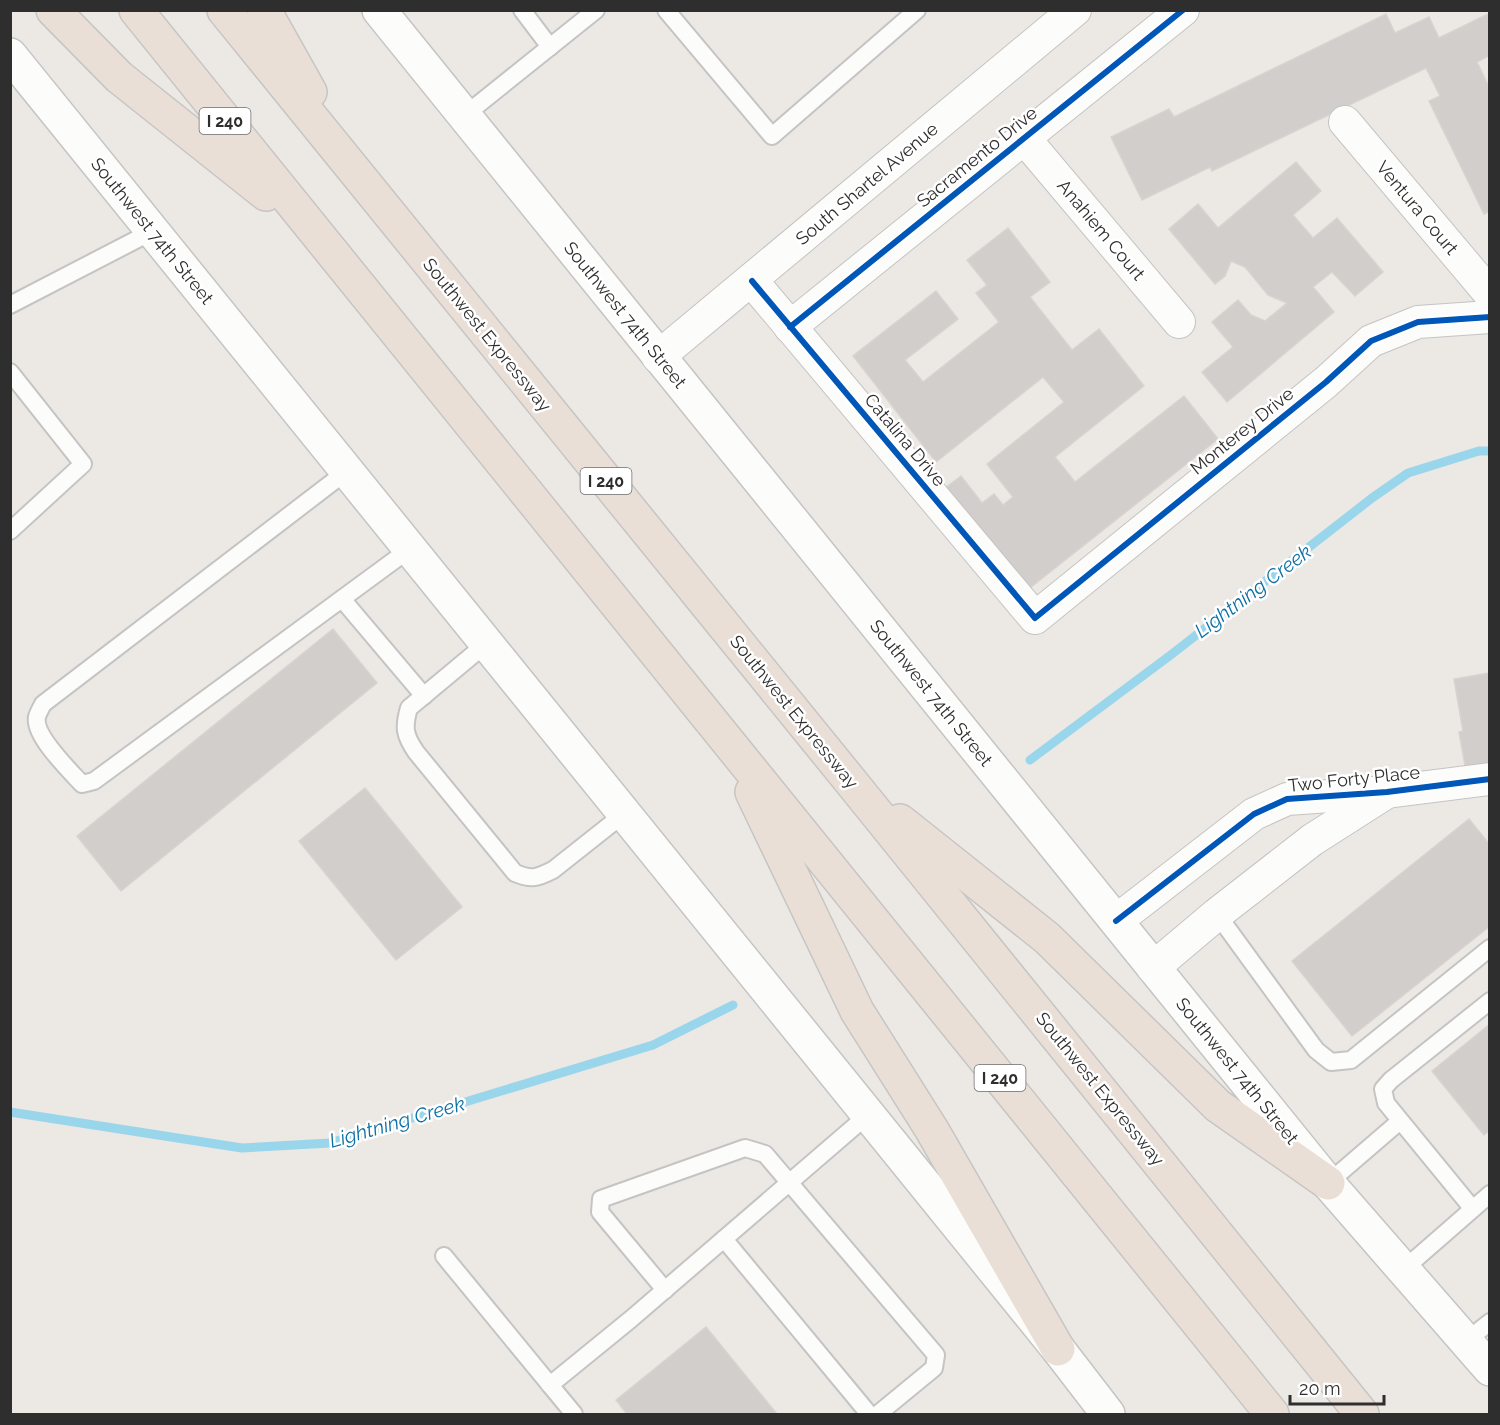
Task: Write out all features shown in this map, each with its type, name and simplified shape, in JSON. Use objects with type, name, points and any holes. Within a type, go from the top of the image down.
[{"type":"highway","points":[[53,10],[118,77],[315,232]]},
{"type":"highway","name":"I 240","points":[[136,10],[1272,1414]]},
{"type":"highway","name":"Southwest Expressway","points":[[224,10],[1362,1414]]},
{"type":"highway","points":[[264,10],[360,180]]},
{"type":"highway","points":[[727,742],[857,1011],[932,1130],[1058,1348]]},
{"type":"highway","points":[[852,783],[1047,938],[1218,1107],[1328,1183]]},
{"type":"main road","name":"Southwest 74th Street","points":[[379,10],[1328,1183],[1404,1269],[1477,1332],[1490,1369]]},
{"type":"main road","name":"Southwest 74th Street","points":[[16,74],[153,231],[1058,1348],[1108,1414]]},
{"type":"street","name":"South Shartel Avenue","points":[[658,357],[1075,10]]},
{"type":"street","name":"Sacramento Drive","points":[[790,327],[1183,10]]},
{"type":"street","name":"Ventura Court","points":[[1345,122],[1490,294]]},
{"type":"street","name":"Anahiem Court","points":[[1024,138],[1179,322]]},
{"type":"street","name":"Catalina Drive","points":[[752,281],[1035,618]]},
{"type":"street","name":"Monterey Drive","points":[[1035,618],[1326,382],[1371,342],[1418,322],[1490,317]]},
{"type":"street","name":"Two Forty Place","points":[[1116,921],[1254,814],[1287,799],[1387,792],[1490,779]]},
{"type":"street","name":"Two Forty Place","points":[[1154,968],[1216,914],[1312,840],[1387,792]]},
{"type":"lane","points":[[522,10],[550,47]]},
{"type":"lane","points":[[465,115],[596,10]]},
{"type":"lane","points":[[666,10],[772,136],[917,10]]},
{"type":"lane","points":[[10,305],[153,231]]},
{"type":"lane","points":[[10,372],[83,464],[10,531]]},
{"type":"lane","points":[[347,471],[43,704],[36,719],[41,735],[68,769],[82,784],[94,781],[411,548]]},
{"type":"lane","points":[[342,599],[424,696]]},
{"type":"lane","points":[[487,643],[409,708],[405,720],[406,738],[515,873],[528,879],[553,870],[625,813]]},
{"type":"lane","points":[[1216,914],[1316,1050],[1331,1062],[1352,1060],[1490,948]]},
{"type":"lane","points":[[1472,1208],[1386,1103],[1383,1089],[1391,1080],[1490,1001]]},
{"type":"lane","points":[[550,1385],[665,1290],[869,1114]]},
{"type":"lane","points":[[1328,1183],[1400,1121]]},
{"type":"lane","points":[[665,1290],[600,1212],[601,1199],[745,1148],[765,1154],[936,1355],[934,1368],[878,1414]]},
{"type":"lane","points":[[1404,1269],[1490,1194]]},
{"type":"lane","points":[[724,1239],[869,1414]]},
{"type":"lane","points":[[444,1256],[574,1414]]},
{"type":"building","points":[[1490,13],[1490,55],[1477,62],[1490,89],[1490,211],[1484,214],[1429,101],[1440,96],[1426,68],[1212,171],[1210,167],[1142,200],[1111,137],[1169,109],[1174,117],[1386,14],[1395,33],[1429,17],[1439,38]]},
{"type":"building","points":[[1296,162],[1321,191],[1293,215],[1313,238],[1337,218],[1383,272],[1355,296],[1332,272],[1313,287],[1334,312],[1227,402],[1202,372],[1233,347],[1212,322],[1238,300],[1251,315],[1265,321],[1287,303],[1268,295],[1245,267],[1231,261],[1225,276],[1215,284],[1169,229],[1198,204],[1218,228]]},
{"type":"building","points":[[1008,228],[1050,282],[1030,297],[1072,350],[1099,329],[1144,386],[1055,457],[1075,482],[1184,396],[1218,439],[1021,595],[940,492],[961,476],[982,503],[994,494],[1003,505],[1013,497],[987,464],[1064,402],[1043,377],[936,462],[853,356],[936,291],[958,319],[905,360],[923,382],[999,322],[976,293],[987,285],[967,260]]},
{"type":"building","points":[[333,629],[377,683],[121,891],[77,836]]},
{"type":"building","points":[[1490,673],[1490,767],[1466,771],[1459,732],[1463,731],[1454,679]]},
{"type":"building","points":[[365,788],[462,907],[396,960],[299,841]]},
{"type":"building","points":[[1469,819],[1490,845],[1490,926],[1352,1036],[1292,961]]},
{"type":"building","points":[[1490,1024],[1490,1130],[1484,1135],[1432,1071]]},
{"type":"building","points":[[706,1327],[777,1414],[627,1414],[616,1400]]},
{"type":"waterway","name":"Lightning Creek","points":[[1030,760],[1172,654],[1372,498],[1408,473],[1479,451],[1490,451]]},
{"type":"waterway","name":"Lightning Creek","points":[[10,1112],[242,1148],[330,1143],[653,1045],[733,1005]]},
{"type":"cycle path","points":[[790,327],[1183,10]]},
{"type":"cycle path","points":[[752,281],[1035,618],[1326,382],[1371,341],[1418,322],[1490,317]]},
{"type":"cycle path","points":[[1116,921],[1254,814],[1287,799],[1387,792],[1490,779]]}]
